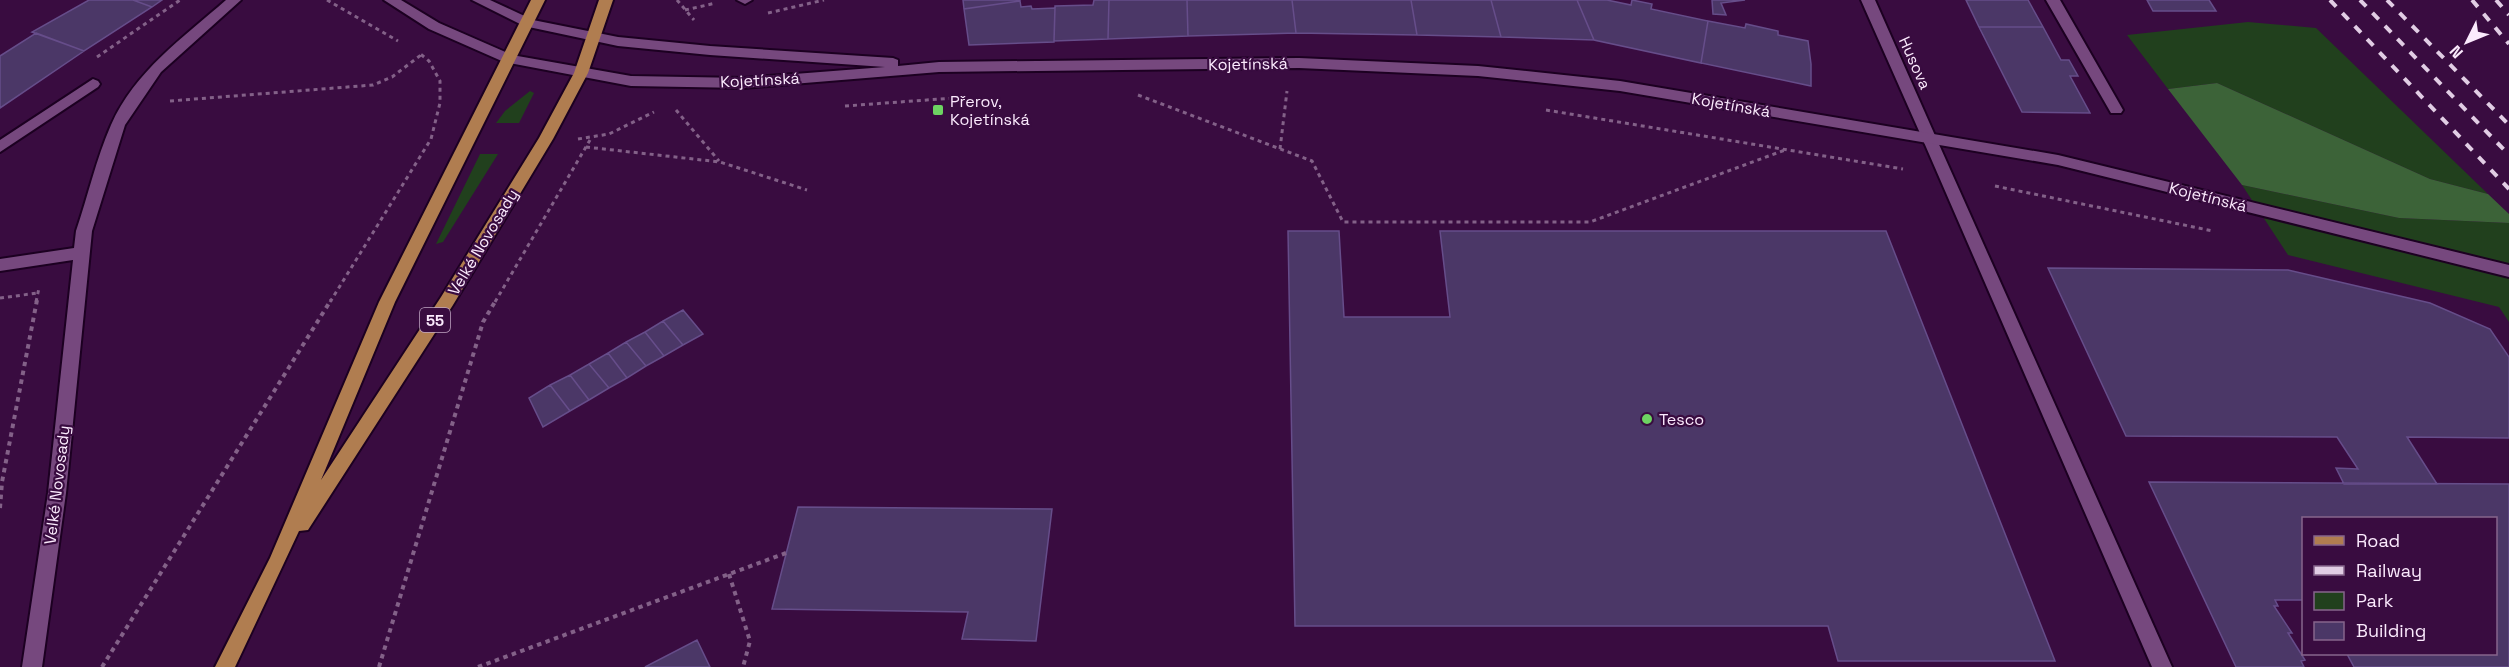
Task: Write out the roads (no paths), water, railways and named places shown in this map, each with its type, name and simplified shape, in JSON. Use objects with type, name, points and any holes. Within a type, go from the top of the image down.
[{"type":"main road","name":"Velké Novosady","points":[[32,667],[57,493],[84,231],[118,125],[128,107],[156,69],[234,0]]},
{"type":"main road","name":"Kojetínská","points":[[391,0],[434,26],[509,59],[631,81],[744,83],[939,67],[1299,63],[1478,71],[1620,86],[2058,160],[2509,271]]},
{"type":"main road","name":"Kojetínská","points":[[479,0],[527,22],[594,37],[658,45],[939,67]]},
{"type":"main road","name":"55","points":[[527,22],[538,0]]},
{"type":"main road","name":"55","points":[[594,37],[606,0]]},
{"type":"main road","name":"Husova","points":[[1868,0],[2162,667]]},
{"type":"main road","points":[[2053,0],[2116,110]]},
{"type":"main road","name":"Velké Novosady","points":[[225,667],[278,560],[387,302],[527,22]]},
{"type":"main road","name":"Velké Novosady","points":[[278,560],[447,302],[542,147],[581,73],[594,37]]},
{"type":"main road","points":[[0,147],[93,84]]},
{"type":"main road","points":[[0,265],[82,253]]},
{"type":"railway","points":[[2330,0],[2509,189]]},
{"type":"railway","points":[[2360,0],[2509,155]]},
{"type":"railway","points":[[2387,0],[2509,125]]},
{"type":"railway","points":[[2472,0],[2509,44]]},
{"type":"railway","points":[[2496,0],[2509,15]]},
{"type":"place","name":"Přerov, Kojetínská","points":[[938,110]]},
{"type":"place","name":"Tesco","points":[[1647,419]]}]
